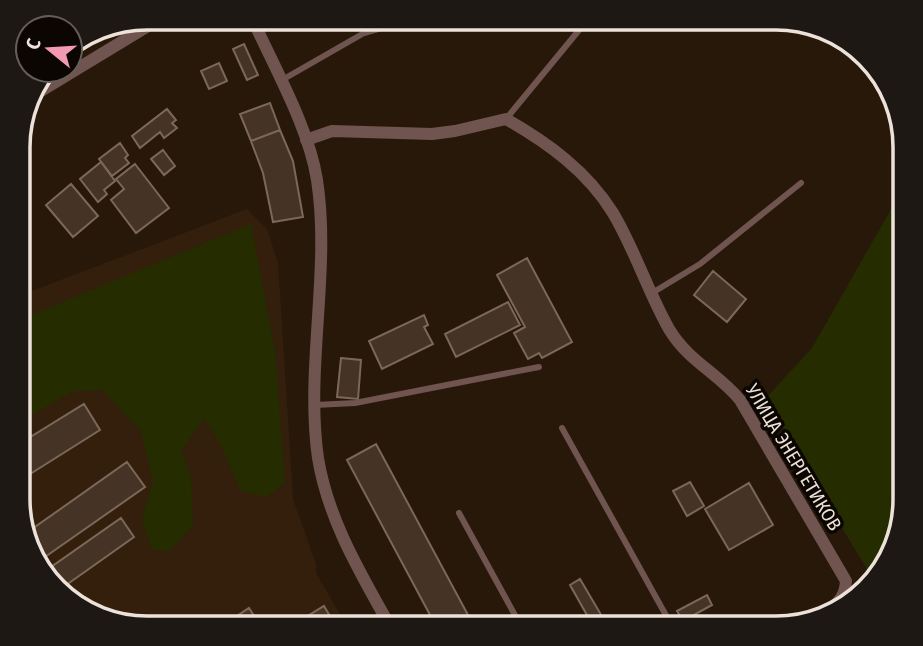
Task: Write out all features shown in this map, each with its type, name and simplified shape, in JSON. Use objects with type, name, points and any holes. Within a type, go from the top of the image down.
[{"type":"street","points":[[45,88],[141,30]]},
{"type":"street","points":[[257,30],[306,140],[317,180],[319,206],[315,405],[318,459],[336,523],[384,616]]},
{"type":"street","points":[[306,140],[332,131],[432,134],[506,119]]},
{"type":"street","name":"УЛИЦА ЭНЕРГЕТИКОВ","points":[[506,119],[541,139],[580,172],[602,198],[614,216],[669,329],[683,349],[729,387],[740,400],[846,581],[845,593]]},
{"type":"lane","points":[[280,81],[364,33],[374,30]]},
{"type":"lane","points":[[506,119],[579,30]]},
{"type":"lane","points":[[652,293],[700,264],[801,183]]},
{"type":"lane","points":[[315,405],[355,403],[539,367]]},
{"type":"lane","points":[[562,428],[666,616]]},
{"type":"lane","points":[[459,513],[515,616]]},
{"type":"shaded area","points":[[247,209],[267,229],[278,263],[293,499],[316,564],[316,573],[341,616],[124,614],[88,601],[59,576],[45,558],[39,544],[30,507],[30,292]]},
{"type":"green space","points":[[893,206],[893,507],[887,537],[878,558],[868,571],[765,399],[812,348]]},
{"type":"green space","points":[[251,224],[275,351],[285,483],[266,497],[241,491],[220,444],[204,419],[181,451],[191,476],[193,526],[169,551],[152,550],[142,518],[153,482],[141,431],[102,390],[71,392],[30,416],[30,315]]},
{"type":"building","points":[[244,44],[258,75],[247,80],[233,49]]},
{"type":"building","points":[[219,63],[227,81],[209,89],[201,71]]},
{"type":"building","points":[[270,103],[280,130],[251,141],[240,114]]},
{"type":"building","points":[[167,109],[176,120],[172,123],[177,128],[164,138],[160,132],[140,148],[132,136]]},
{"type":"building","points":[[280,130],[293,161],[303,217],[273,222],[263,173],[251,141]]},
{"type":"building","points":[[120,143],[128,155],[125,158],[129,163],[112,176],[99,159]]},
{"type":"building","points":[[163,150],[175,166],[164,175],[151,159]]},
{"type":"building","points":[[101,162],[115,181],[104,190],[107,194],[98,202],[80,179]]},
{"type":"building","points":[[135,164],[169,208],[136,233],[111,200],[124,189],[116,179]]},
{"type":"building","points":[[71,184],[98,216],[73,237],[46,205]]},
{"type":"building","points":[[527,258],[572,342],[542,358],[539,353],[528,359],[514,333],[525,327],[497,275]]},
{"type":"building","points":[[713,271],[746,299],[727,322],[694,295]]},
{"type":"building","points":[[508,302],[520,325],[456,357],[445,334]]},
{"type":"building","points":[[424,315],[428,325],[424,327],[433,344],[382,369],[369,341]]},
{"type":"building","points":[[341,358],[361,360],[358,399],[337,397]]},
{"type":"building","points":[[84,404],[100,430],[30,474],[30,437]]},
{"type":"building","points":[[376,444],[469,616],[431,616],[347,460]]},
{"type":"building","points":[[127,462],[145,487],[45,557],[34,528]]},
{"type":"building","points":[[690,482],[704,506],[687,516],[673,491]]},
{"type":"building","points":[[749,483],[773,525],[729,550],[705,509]]},
{"type":"building","points":[[121,518],[134,537],[68,584],[52,566]]},
{"type":"building","points":[[580,579],[602,616],[587,616],[570,585]]},
{"type":"building","points":[[707,595],[712,605],[692,616],[680,616],[677,611]]},
{"type":"building","points":[[324,606],[330,616],[308,616]]},
{"type":"building","points":[[249,608],[254,616],[237,616]]}]
